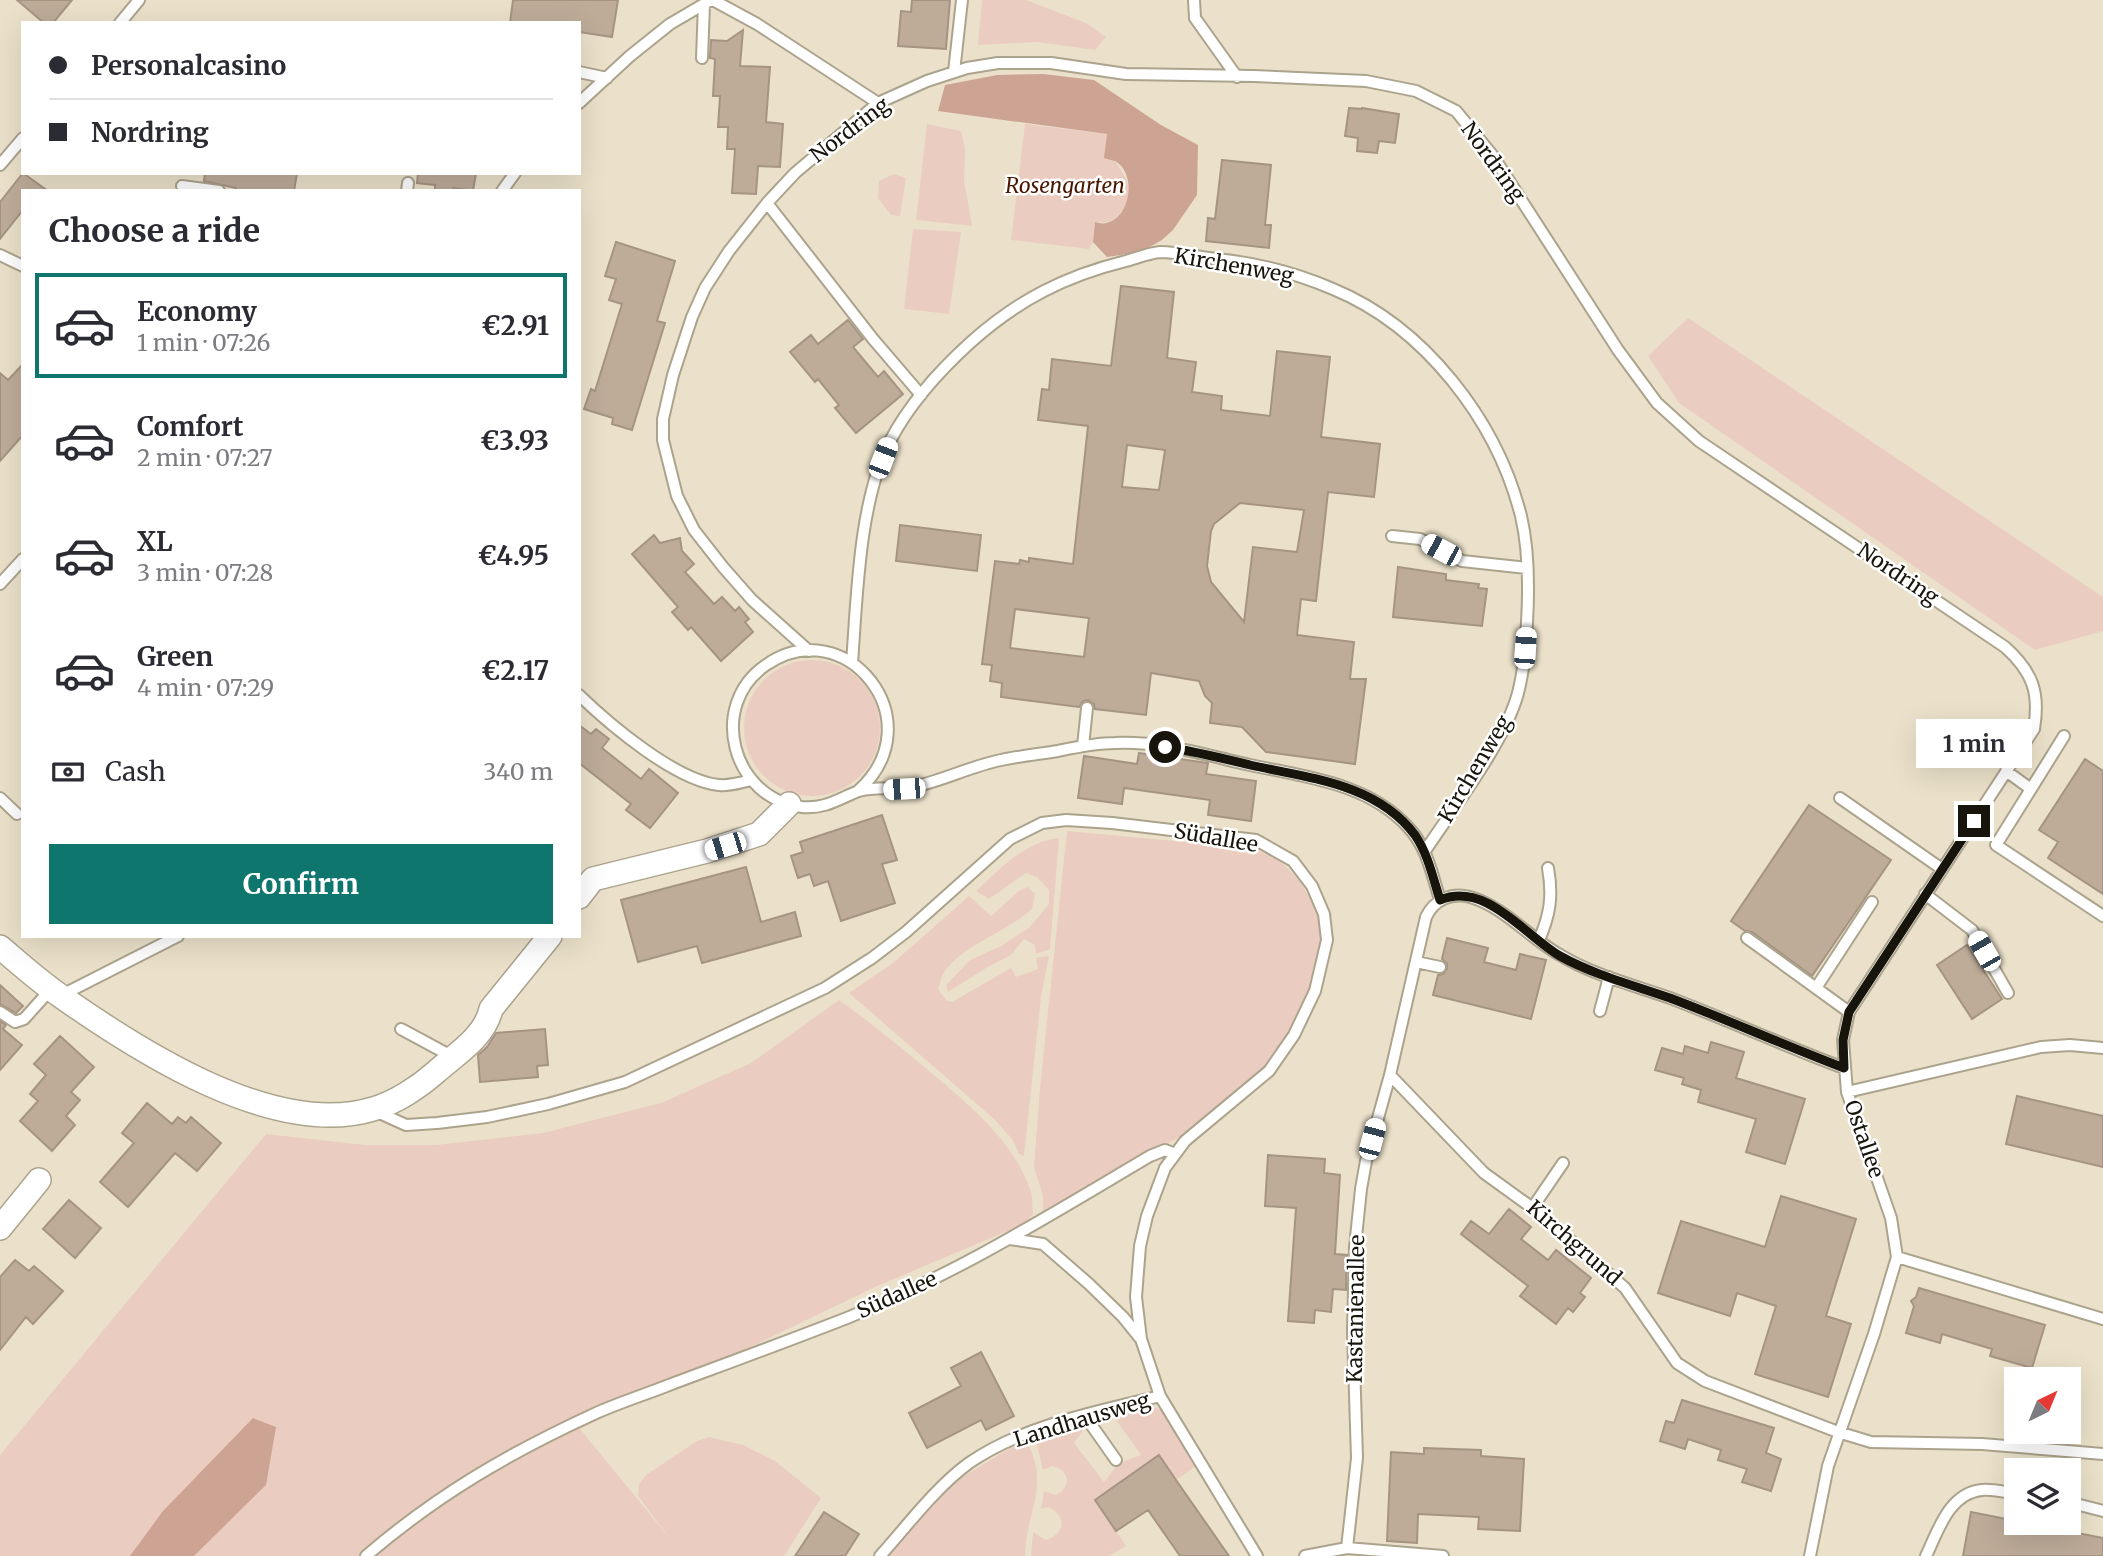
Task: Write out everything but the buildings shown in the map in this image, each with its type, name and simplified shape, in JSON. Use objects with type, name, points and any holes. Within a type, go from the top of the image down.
[{"type":"street","points":[[584,884],[685,858],[759,834],[789,804]]},
{"type":"street","points":[[0,947],[55,993],[148,1053],[244,1099],[310,1115],[373,1110],[404,1095],[431,1076],[464,1049],[488,1022],[491,1009],[548,938]]},
{"type":"street","points":[[0,1227],[39,1180]]},
{"type":"lane","points":[[122,21],[139,0]]},
{"type":"lane","points":[[954,72],[962,0]]},
{"type":"lane","points":[[1194,0],[1195,18],[1237,77]]},
{"type":"lane","points":[[702,58],[709,1]]},
{"type":"lane","points":[[581,101],[670,24],[709,1]]},
{"type":"lane","points":[[709,1],[757,24],[878,103]]},
{"type":"lane","name":"Nordring","points":[[809,651],[752,600],[694,530],[677,496],[663,440],[663,419],[673,375],[692,317],[705,288],[729,251],[795,173],[878,103],[927,81],[998,63],[1051,63],[1126,74],[1366,81],[1416,91],[1456,111],[1493,156],[1618,350],[1657,403],[1699,441],[2006,647],[2029,673],[2038,709],[2034,729],[1849,1012],[1843,1040],[1844,1068]]},
{"type":"lane","points":[[581,72],[607,78]]},
{"type":"lane","points":[[0,165],[21,140]]},
{"type":"lane","points":[[182,186],[204,189]]},
{"type":"lane","points":[[767,203],[873,339],[921,395]]},
{"type":"lane","name":"Kirchenweg","points":[[852,663],[867,509],[890,440],[945,365],[990,325],[1041,290],[1096,268],[1159,252],[1269,268],[1335,289],[1379,314],[1422,348],[1451,378],[1493,444],[1509,480],[1521,518],[1529,592],[1518,694],[1500,736],[1425,851]]},
{"type":"lane","points":[[0,255],[21,264]]},
{"type":"lane","points":[[1392,536],[1420,539],[1462,561],[1527,568]]},
{"type":"lane","points":[[0,584],[21,561]]},
{"type":"lane","points":[[809,651],[831,654],[852,663],[866,675],[877,690],[887,713],[888,736],[882,762],[858,791],[846,799],[823,806],[789,804],[767,794],[751,780],[741,765],[733,743],[733,718],[740,695],[752,677],[765,665],[788,654],[809,651]]},
{"type":"lane","points":[[581,697],[635,744],[676,768],[703,781],[719,785],[734,785],[751,780]]},
{"type":"lane","points":[[1083,746],[1087,708]]},
{"type":"lane","points":[[2064,736],[1996,845],[2103,916]]},
{"type":"lane","points":[[858,791],[918,786],[1001,760],[1083,746],[1117,743],[1179,749],[1306,775],[1363,794],[1388,809],[1407,826],[1425,851],[1440,900]]},
{"type":"lane","points":[[2006,771],[2031,789]]},
{"type":"lane","points":[[1840,798],[1942,869]]},
{"type":"lane","points":[[0,799],[18,814]]},
{"type":"lane","name":"Südallee","points":[[366,1556],[442,1496],[503,1459],[596,1413],[848,1317],[934,1279],[1010,1239],[1150,1156],[1165,1150],[1175,1154],[1185,1141],[1269,1071],[1294,1035],[1315,991],[1326,940],[1324,914],[1312,887],[1293,860],[1256,840],[1066,820],[1042,823],[1010,839],[906,932],[825,988],[625,1082],[499,1115],[437,1124],[406,1125],[373,1110]]},
{"type":"lane","points":[[1539,940],[1551,906],[1548,868]]},
{"type":"lane","points":[[1926,894],[1972,930],[2008,993]]},
{"type":"lane","points":[[1390,1075],[1426,916],[1431,907],[1451,895],[1468,896],[1490,905],[1559,955],[1844,1068]]},
{"type":"lane","points":[[1816,988],[1872,902]]},
{"type":"lane","points":[[0,1012],[15,1022],[24,1019],[55,993],[174,938]]},
{"type":"lane","points":[[1747,939],[1849,1012]]},
{"type":"lane","points":[[1416,962],[1440,967]]},
{"type":"lane","points":[[1600,1011],[1609,977]]},
{"type":"lane","points":[[401,1029],[454,1056]]},
{"type":"lane","points":[[1847,1092],[2041,1047],[2070,1045],[2103,1048]]},
{"type":"lane","name":"Ostallee","points":[[1810,1556],[1828,1466],[1874,1334],[1897,1257],[1891,1217],[1847,1092],[1844,1068]]},
{"type":"lane","name":"Kirchgrund","points":[[1390,1075],[1484,1173],[1533,1208],[1625,1288],[1677,1363],[1685,1370],[1724,1390],[1871,1442],[1982,1444],[2103,1454]]},
{"type":"lane","name":"Kastanienallee","points":[[1348,1548],[1357,1458],[1353,1331],[1355,1247],[1366,1161],[1390,1075]]},
{"type":"lane","points":[[1175,1154],[1154,1191],[1140,1246],[1136,1297],[1141,1339],[1160,1396],[1257,1556]]},
{"type":"lane","points":[[1533,1208],[1563,1163]]},
{"type":"lane","points":[[1010,1239],[1043,1244],[1123,1317],[1141,1339]]},
{"type":"lane","points":[[1897,1257],[2103,1319]]},
{"type":"lane","name":"Landhausweg","points":[[880,1556],[949,1481],[970,1463],[1028,1433],[1160,1396]]},
{"type":"lane","points":[[1085,1416],[1116,1460]]},
{"type":"lane","points":[[1926,1556],[1951,1507],[1967,1493],[1986,1490],[2004,1492]]},
{"type":"lane","points":[[2081,1505],[2103,1511]]},
{"type":"lane","points":[[1306,1556],[1348,1548],[1443,1556]]},
{"type":"green space","points":[[982,0],[1026,0],[1086,23],[1106,37],[1095,50],[1037,42],[978,45]]},
{"type":"green space","points":[[927,124],[961,131],[965,149],[964,180],[972,226],[916,220]]},
{"type":"green space","name":"Rosengarten","points":[[1025,124],[1107,134],[1129,193],[1125,206],[1115,218],[1106,222],[1095,222],[1093,242],[1089,249],[1011,240]]},
{"type":"green space","points":[[894,174],[906,178],[900,216],[891,215],[878,198],[879,181]]},
{"type":"green space","points":[[913,229],[961,232],[949,314],[904,309]]},
{"type":"green space","points":[[1688,318],[2103,597],[2103,631],[2035,650],[1679,403],[1648,356]]},
{"type":"green space","points":[[812,660],[838,665],[860,680],[875,702],[880,728],[875,754],[860,776],[838,791],[812,796],[786,791],[764,776],[749,754],[744,728],[749,702],[764,680],[786,665]]},
{"type":"green space","points":[[1067,831],[1196,843],[1255,855],[1257,850],[1280,861],[1299,880],[1318,912],[1322,939],[1316,975],[1292,1030],[1267,1065],[1187,1133],[1169,1143],[1149,1149],[1043,1212],[1043,1196],[1034,1167]]},
{"type":"green space","points":[[1059,838],[1050,949],[1036,954],[1035,945],[1024,939],[1011,955],[948,992],[946,985],[970,960],[1001,946],[1030,927],[1049,904],[1049,890],[1037,877],[1026,873],[989,899],[976,891],[1024,850],[1046,840]]},
{"type":"green space","points":[[1028,887],[1035,894],[1032,909],[961,955],[943,974],[938,989],[947,1001],[952,1002],[1011,968],[1016,977],[1038,969],[1036,958],[1049,956],[1041,997],[1024,1156],[1019,1154],[1012,1139],[994,1119],[849,993],[893,963],[969,896],[991,916],[1019,891]]},
{"type":"green space","points":[[839,1000],[928,1070],[988,1124],[1023,1173],[1031,1192],[1033,1214],[1024,1224],[875,1287],[580,1429],[671,1540],[638,1496],[639,1484],[646,1475],[697,1441],[709,1437],[743,1445],[775,1461],[821,1498],[784,1556],[0,1556],[0,1455],[266,1134],[365,1145],[436,1145],[543,1133],[661,1103],[751,1063]]},
{"type":"green space","points":[[1148,1406],[1163,1410],[1170,1416],[1196,1466],[1176,1480],[1159,1456],[1095,1500],[1126,1546],[1109,1556],[1031,1556],[1033,1532],[1046,1540],[1057,1533],[1062,1524],[1059,1515],[1054,1511],[1048,1507],[1041,1509],[1044,1491],[1056,1495],[1067,1483],[1065,1475],[1058,1468],[1052,1466],[1043,1470],[1036,1441],[1039,1436],[1077,1424],[1086,1426],[1074,1443],[1104,1482],[1119,1463],[1141,1455],[1111,1413]]},
{"type":"green space","points":[[1025,1439],[1033,1455],[1037,1483],[1025,1556],[889,1556],[930,1506],[961,1478]]},
{"type":"shaded area","points":[[1043,74],[1094,80],[1161,125],[1198,145],[1197,195],[1173,230],[1162,240],[1141,252],[1107,257],[1093,242],[1095,222],[1105,223],[1114,219],[1121,213],[1128,195],[1126,175],[1122,167],[1115,161],[1104,158],[1107,134],[938,111],[945,85],[997,75]]},
{"type":"shaded area","points":[[253,1418],[276,1427],[266,1485],[194,1556],[130,1556],[163,1511]]},
{"type":"route","points":[[1165,747],[1206,753],[1250,765],[1306,775],[1363,794],[1388,809],[1416,836],[1425,851],[1440,900],[1451,895],[1468,896],[1490,905],[1559,955],[1596,972],[1751,1029],[1844,1068],[1843,1040],[1849,1012],[1974,821]]}]
